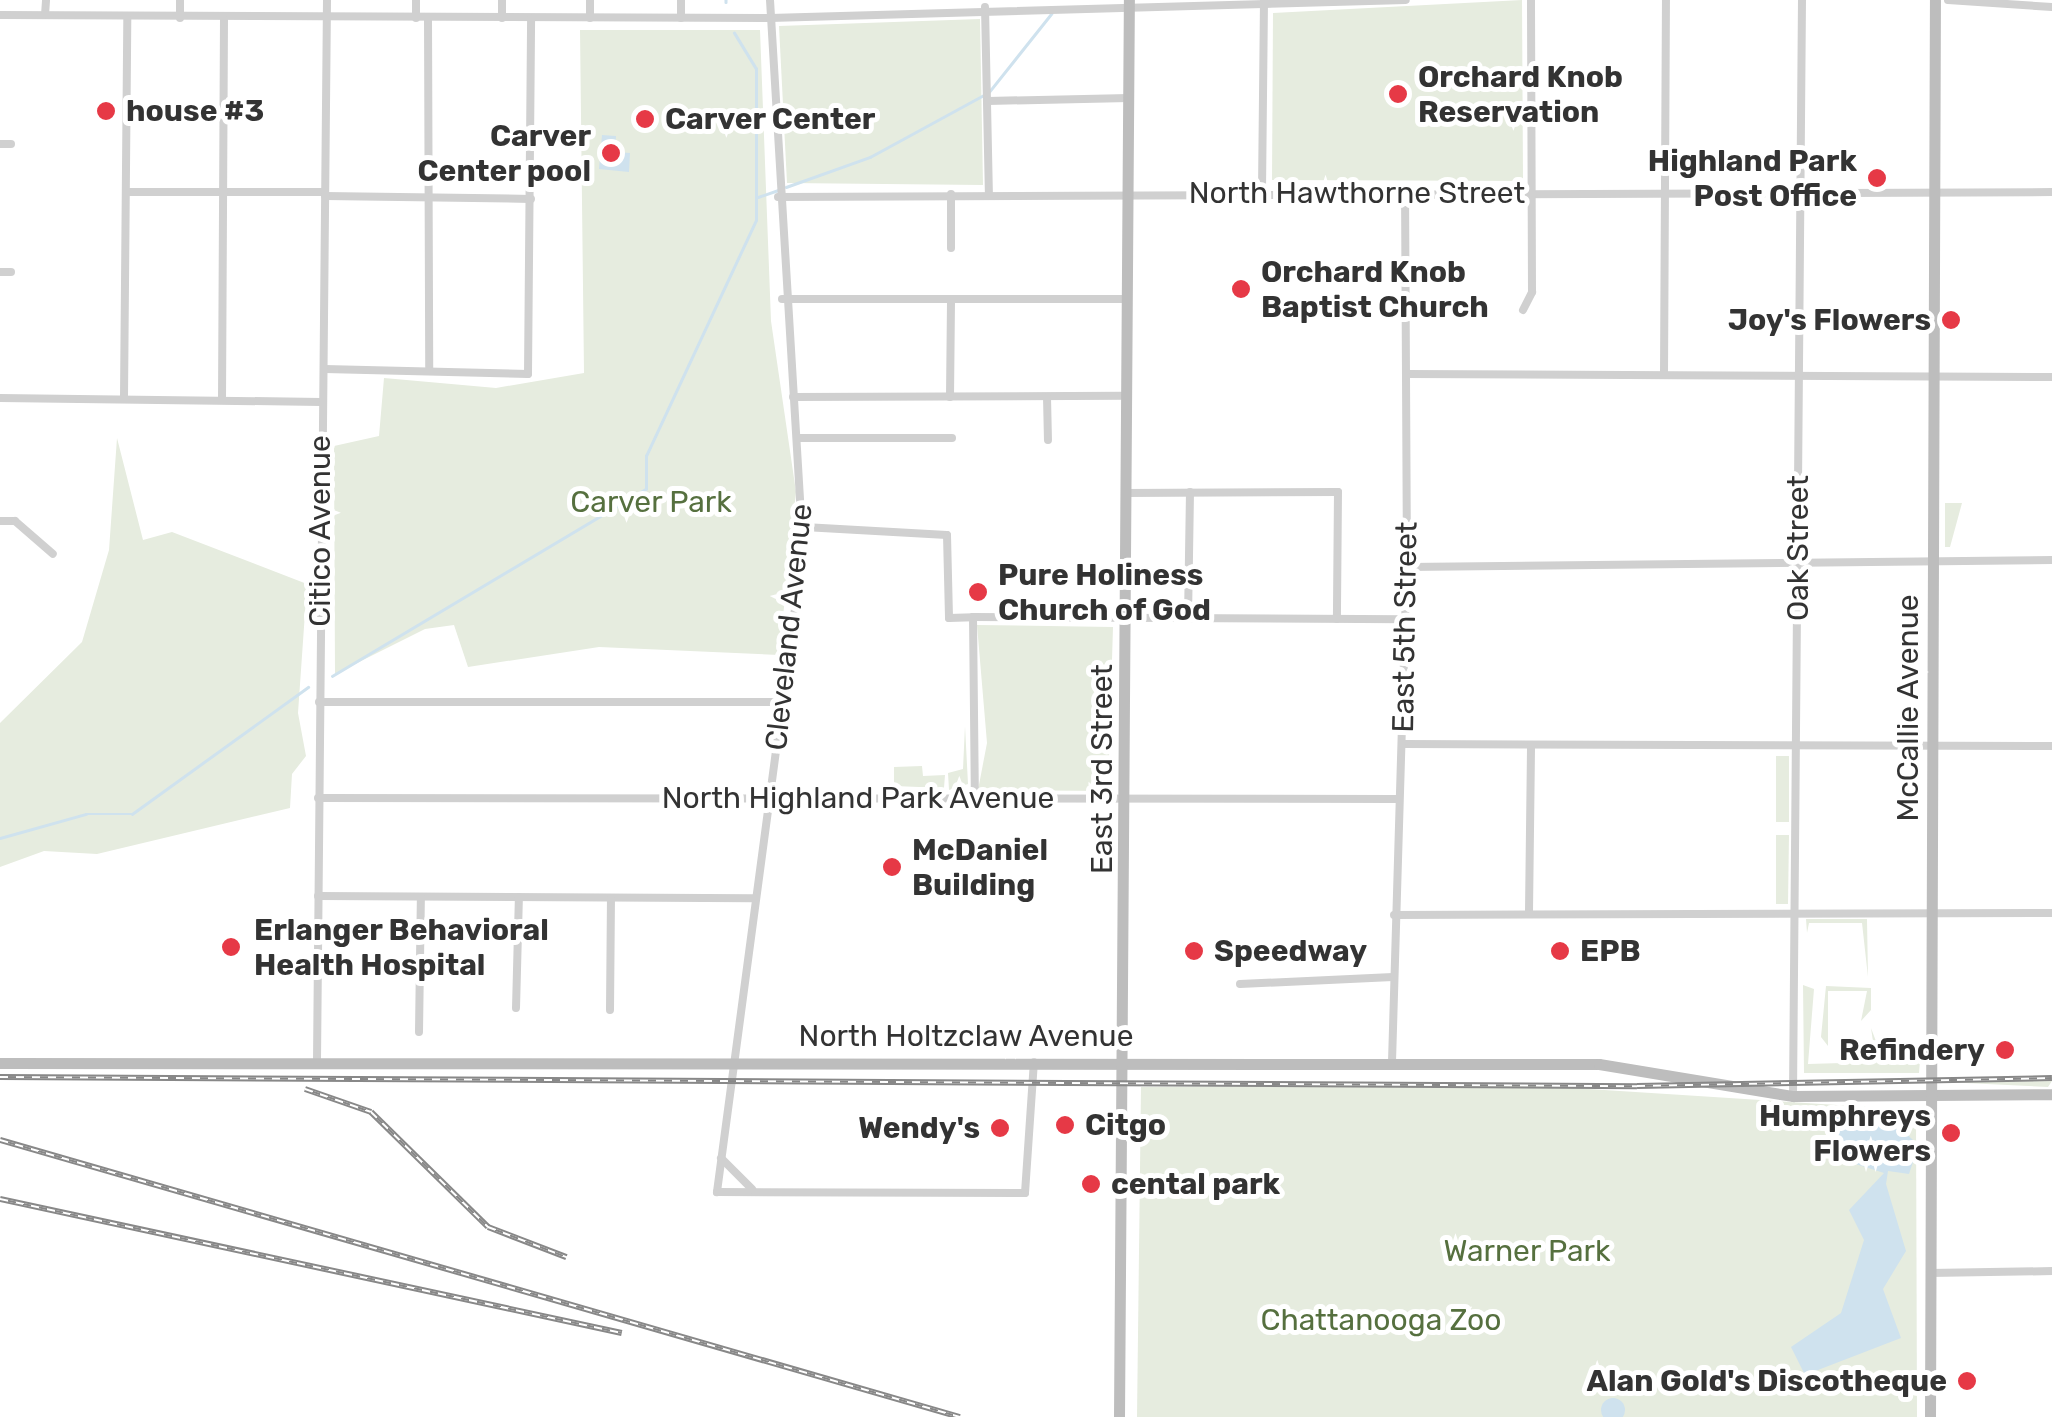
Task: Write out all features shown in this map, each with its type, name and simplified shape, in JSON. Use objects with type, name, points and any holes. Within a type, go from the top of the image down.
[{"type":"main road","name":"McCallie Avenue","points":[[1930,1417],[1935,0]]},
{"type":"main road","name":"East 3rd Street","points":[[1119,1417],[1127,1061],[1125,194],[1129,2]]},
{"type":"main road","name":"North Holtzclaw Avenue","points":[[0,1063],[1599,1064],[1793,1096],[2052,1094]]},
{"type":"street","points":[[45,15],[46,0]]},
{"type":"street","points":[[180,0],[180,18]]},
{"type":"street","name":"Citico Avenue","points":[[317,1061],[327,0]]},
{"type":"street","points":[[416,0],[416,18]]},
{"type":"street","points":[[502,0],[502,18]]},
{"type":"street","points":[[590,0],[590,18]]},
{"type":"street","points":[[681,0],[681,18]]},
{"type":"street","name":"Cleveland Avenue","points":[[770,0],[782,299],[800,438],[804,527],[717,1192],[771,1192]]},
{"type":"street","points":[[863,0],[863,13]]},
{"type":"street","points":[[0,15],[224,20],[770,18],[985,8],[997,3],[1406,0]]},
{"type":"street","points":[[1523,310],[1532,292],[1531,0]]},
{"type":"street","points":[[1664,375],[1666,0]]},
{"type":"street","name":"Oak Street","points":[[1793,1096],[1802,0]]},
{"type":"street","points":[[1948,0],[2052,8]]},
{"type":"street","points":[[1262,192],[1264,1]]},
{"type":"street","points":[[985,8],[989,194]]},
{"type":"street","points":[[428,18],[428,370]]},
{"type":"street","points":[[325,369],[428,370],[468,378],[528,374],[531,18]]},
{"type":"street","points":[[124,398],[127,19]]},
{"type":"street","points":[[222,400],[224,20]]},
{"type":"street","points":[[988,101],[1129,98]]},
{"type":"street","points":[[127,192],[224,190],[531,199]]},
{"type":"street","name":"North Hawthorne Street","points":[[778,197],[1262,192],[2052,192]]},
{"type":"street","name":"East 5th Street","points":[[1392,1062],[1396,799],[1404,744],[1407,567],[1405,192]]},
{"type":"street","points":[[951,194],[951,248]]},
{"type":"street","points":[[0,272],[11,272]]},
{"type":"street","points":[[782,299],[1126,298]]},
{"type":"street","points":[[950,299],[950,397]]},
{"type":"street","points":[[1406,374],[2052,377]]},
{"type":"street","points":[[793,397],[1125,396]]},
{"type":"street","points":[[1046,397],[1048,440]]},
{"type":"street","points":[[0,398],[321,402]]},
{"type":"street","points":[[800,438],[952,438]]},
{"type":"street","points":[[1188,620],[1190,492]]},
{"type":"street","points":[[1125,493],[1338,492],[1337,619]]},
{"type":"street","points":[[0,521],[15,521],[53,554]]},
{"type":"street","points":[[804,527],[942,529],[949,618],[1405,620]]},
{"type":"street","points":[[1407,567],[2052,560]]},
{"type":"street","points":[[973,617],[975,798]]},
{"type":"street","points":[[319,702],[781,702]]},
{"type":"street","points":[[1404,744],[2052,746]]},
{"type":"street","points":[[1528,912],[1531,746]]},
{"type":"street","name":"North Highland Park Avenue","points":[[318,798],[1396,799]]},
{"type":"street","points":[[318,896],[754,898]]},
{"type":"street","points":[[419,1032],[420,897]]},
{"type":"street","points":[[516,1008],[519,897]]},
{"type":"street","points":[[610,1010],[611,898]]},
{"type":"street","points":[[1394,914],[2052,913]]},
{"type":"street","points":[[1240,984],[1393,977]]},
{"type":"street","points":[[720,1154],[736,1181],[771,1192],[1025,1193],[1034,1062]]},
{"type":"street","points":[[1930,1273],[2052,1271]]},
{"type":"green space","name":"Orchard Knob Reservation","points":[[1522,0],[1523,181],[1272,180],[1273,13]]},
{"type":"green space","points":[[980,19],[983,185],[787,183],[779,26]]},
{"type":"green space","name":"Carver Park","points":[[580,30],[760,30],[771,321],[796,492],[779,655],[599,647],[468,667],[454,625],[425,629],[335,674],[334,446],[379,436],[384,378],[496,388],[584,373]]},
{"type":"green space","points":[[117,438],[143,540],[172,532],[307,584],[298,713],[306,756],[292,774],[290,808],[97,854],[44,851],[0,867],[0,723],[82,642],[109,550]]},
{"type":"green space","points":[[1945,503],[1962,503],[1950,547],[1945,547]]},
{"type":"green space","points":[[977,625],[1113,627],[1108,791],[978,790],[987,743]]},
{"type":"green space","points":[[965,726],[968,784],[949,790],[948,773],[963,769]]},
{"type":"green space","points":[[1776,756],[1789,756],[1789,822],[1776,822]]},
{"type":"green space","points":[[922,766],[923,776],[945,775],[944,788],[894,786],[894,767]]},
{"type":"green space","points":[[1776,835],[1789,835],[1788,904],[1776,904]]},
{"type":"green space","points":[[1806,919],[1867,919],[1868,977],[1862,923],[1809,923],[1807,933]]},
{"type":"green space","points":[[1803,985],[1814,989],[1808,1064],[1876,1062],[1871,1028],[1883,1060],[1920,1061],[1919,1073],[1804,1073]]},
{"type":"green space","points":[[1826,986],[1871,988],[1871,1010],[1861,1021],[1867,991],[1828,991],[1828,1046],[1821,1037]]},
{"type":"green space","points":[[2052,1081],[2048,1087],[1944,1082],[1955,1082]]},
{"type":"green space","name":"Warner Park","points":[[1526,1085],[1916,1110],[1917,1417],[1137,1417],[1141,1087]]},
{"type":"water","name":"Carver Center pool","points":[[602,135],[616,136],[615,152],[630,153],[629,172],[599,169]]},
{"type":"water","points":[[1886,1114],[1914,1141],[1915,1156],[1909,1174],[1888,1171],[1886,1184],[1906,1251],[1883,1289],[1901,1338],[1805,1375],[1791,1347],[1841,1313],[1864,1240],[1849,1210],[1884,1173],[1843,1160],[1826,1134],[1827,1117]]},
{"type":"water","points":[[1613,1398],[1622,1401],[1622,1419],[1613,1422],[1604,1419],[1601,1410],[1604,1401]]},
{"type":"waterway","points":[[989,92],[1051,14]]},
{"type":"waterway","points":[[332,676],[646,489],[646,456],[756,220],[756,69],[734,33]]},
{"type":"waterway","points":[[786,187],[870,157],[982,96]]},
{"type":"waterway","points":[[758,197],[778,190]]},
{"type":"waterway","points":[[0,838],[86,814],[132,814],[308,687]]},
{"type":"railway","points":[[0,1077],[1637,1086],[2052,1078]]},
{"type":"railway","points":[[305,1089],[371,1112],[488,1227],[566,1257]]},
{"type":"railway","points":[[0,1140],[960,1417]]},
{"type":"railway","points":[[0,1199],[622,1333]]},
{"type":"place","name":"Orchard Knob Reservation","points":[[1398,94]]},
{"type":"place","name":"house #3","points":[[106,111]]},
{"type":"place","name":"Carver Center","points":[[645,119]]},
{"type":"place","name":"Carver Center pool","points":[[611,153]]},
{"type":"place","name":"Highland Park Post Office","points":[[1877,178]]},
{"type":"place","name":"Orchard Knob Baptist Church","points":[[1241,289]]},
{"type":"place","name":"Joy's Flowers","points":[[1951,320]]},
{"type":"place","name":"Pure Holiness Church of God","points":[[978,592]]},
{"type":"place","name":"McDaniel Building","points":[[892,867]]},
{"type":"place","name":"Erlanger Behavioral Health Hospital","points":[[231,947]]},
{"type":"place","name":"Speedway","points":[[1194,951]]},
{"type":"place","name":"EPB","points":[[1560,951]]},
{"type":"place","name":"Refindery","points":[[2005,1050]]},
{"type":"place","name":"Citgo","points":[[1065,1125]]},
{"type":"place","name":"Wendy's","points":[[1000,1128]]},
{"type":"place","name":"Humphreys Flowers","points":[[1951,1133]]},
{"type":"place","name":"cental park","points":[[1091,1184]]},
{"type":"place","name":"Alan Gold's Discotheque","points":[[1967,1381]]},
{"type":"park label","name":"Chattanooga Zoo","points":[[1381,1320]]}]
